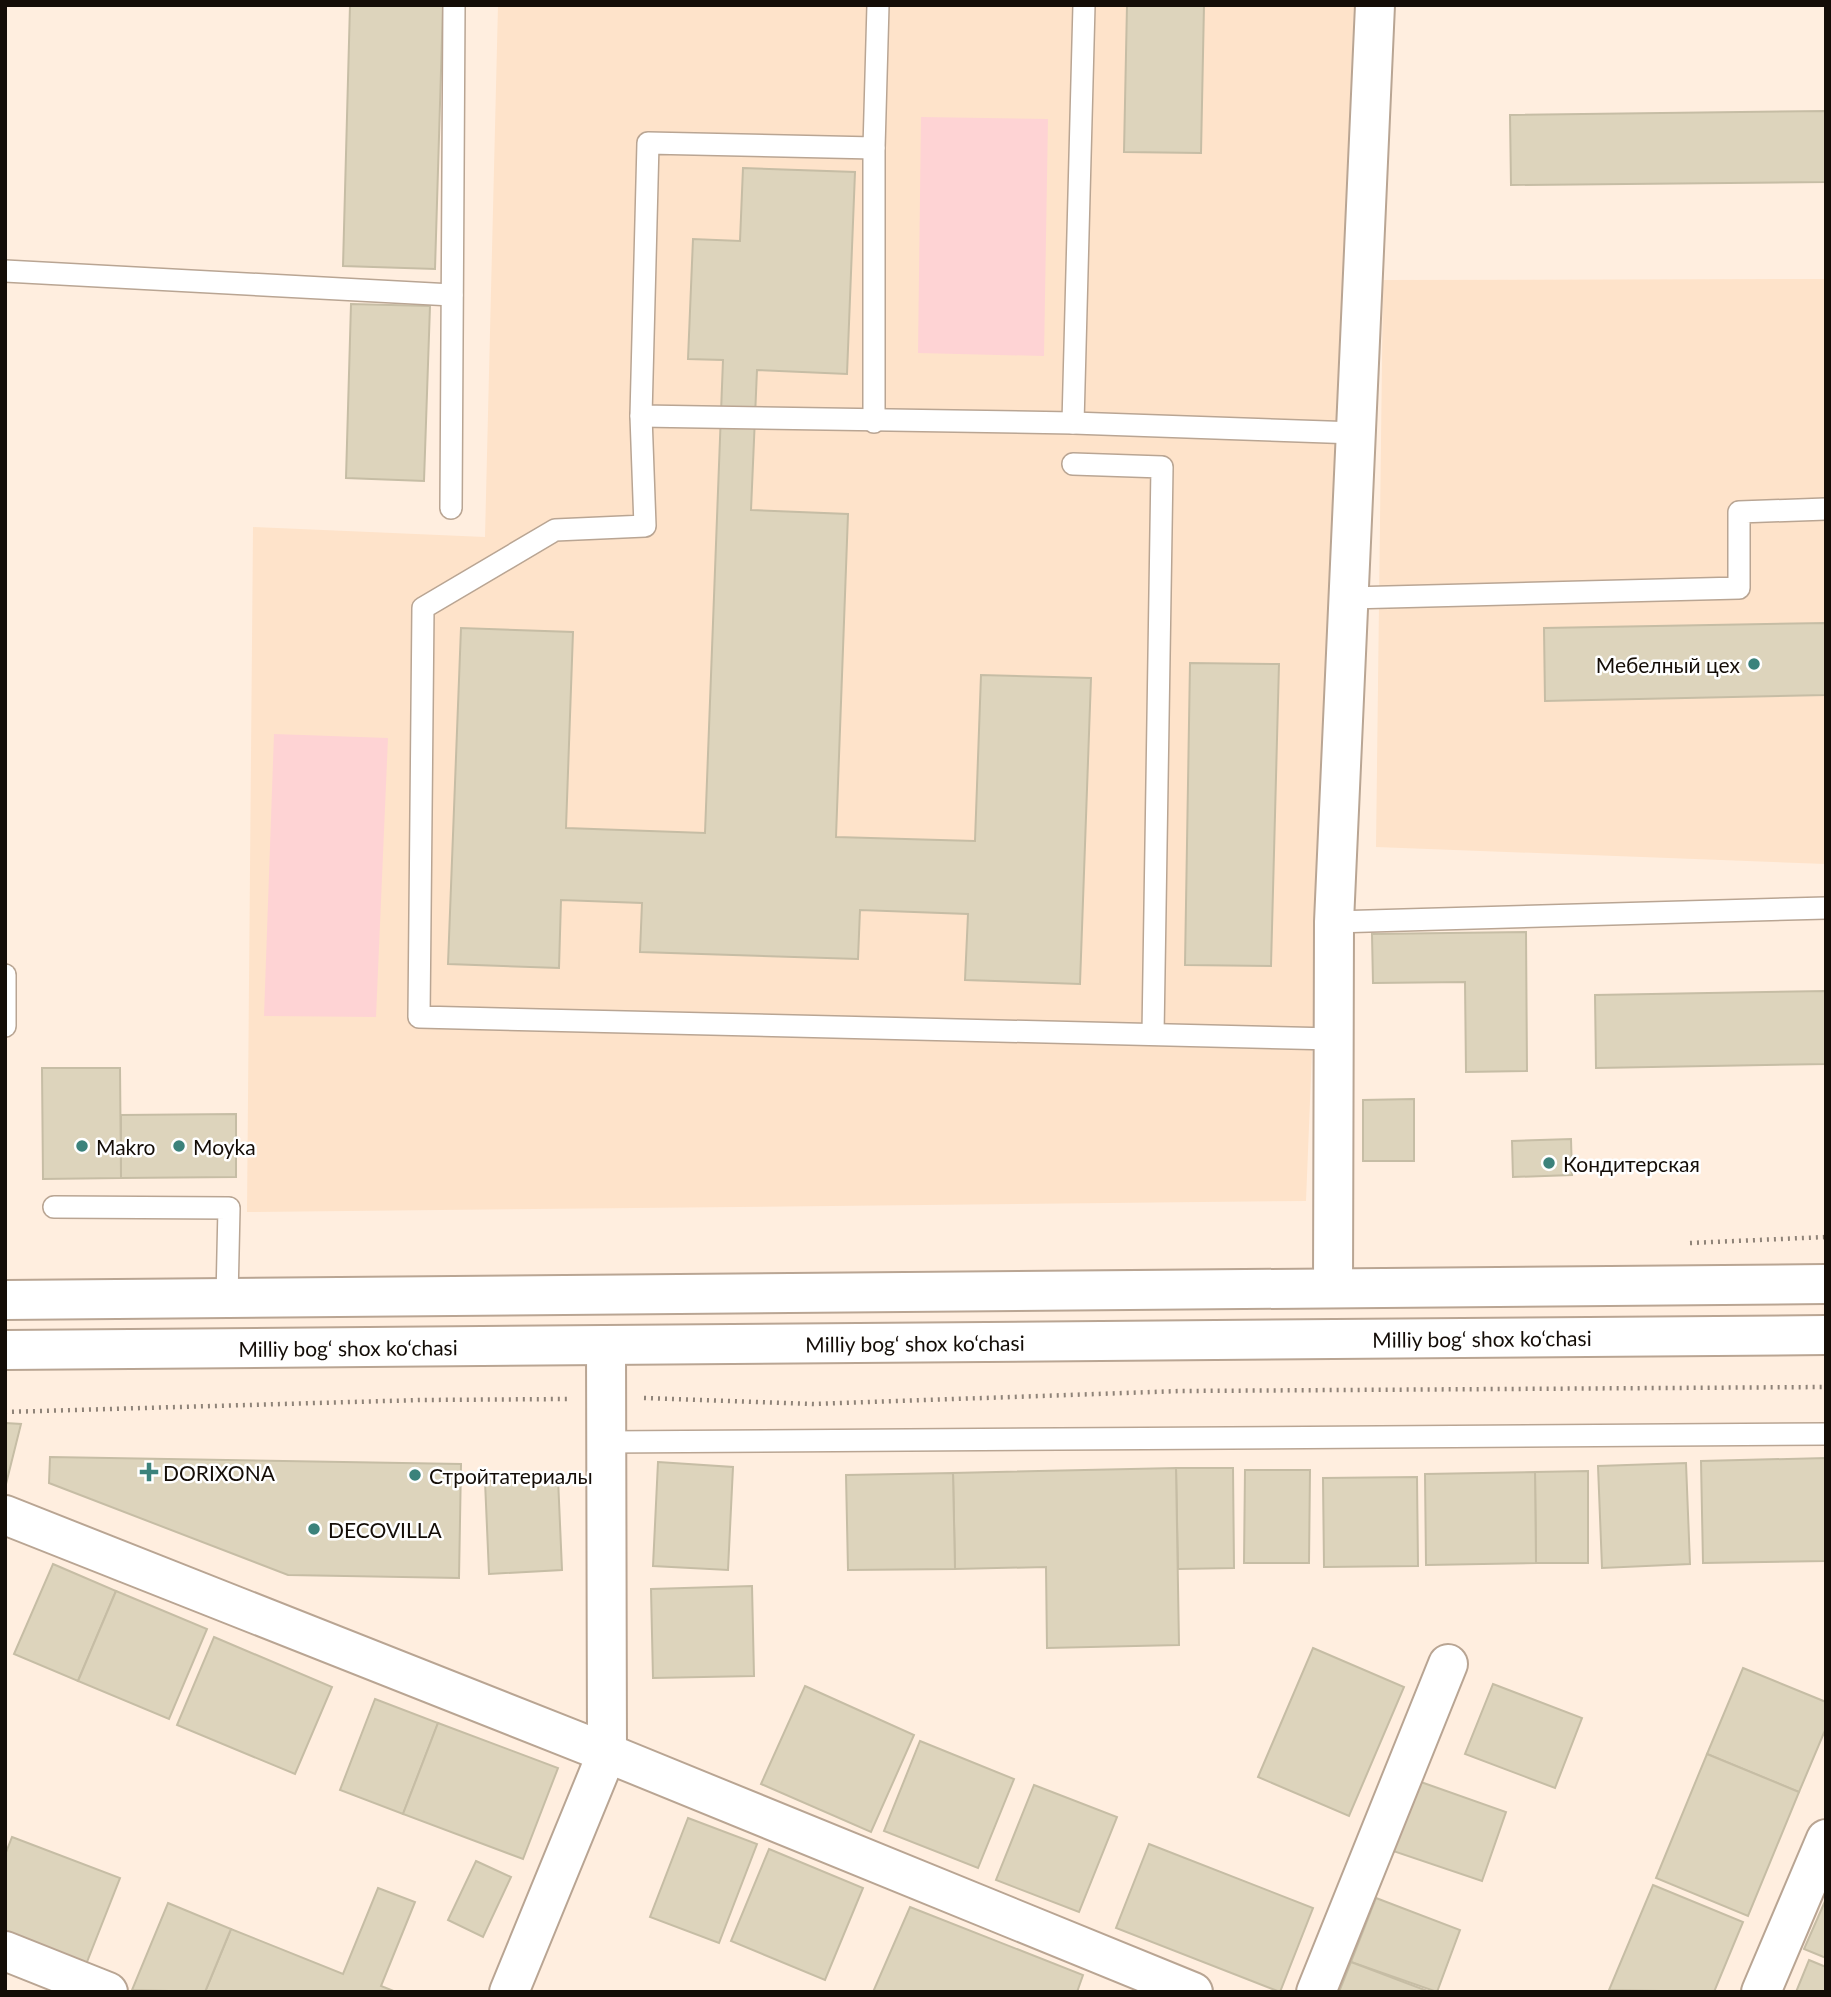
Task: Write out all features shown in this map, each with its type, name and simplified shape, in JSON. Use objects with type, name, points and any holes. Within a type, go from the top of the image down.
[{"type":"street","points":[[1333,1288],[1334,922],[1375,5]]},
{"type":"street","points":[[5,1300],[1826,1284]]},
{"type":"street","points":[[1723,1285],[1727,1336]]},
{"type":"street","points":[[509,1992],[607,1753],[605,1295]]},
{"type":"street","name":"Milliy bog‘ shox ko‘chasi","points":[[5,1350],[1826,1335]]},
{"type":"street","points":[[5,1515],[607,1753],[1193,1992]]},
{"type":"street","points":[[1316,1992],[1448,1664]]},
{"type":"street","points":[[1760,1992],[1824,1849]]},
{"type":"street","points":[[5,1951],[107,1992]]},
{"type":"lane","points":[[451,508],[454,5]]},
{"type":"lane","points":[[874,422],[877,5]]},
{"type":"lane","points":[[1073,423],[1084,5]]},
{"type":"lane","points":[[874,148],[648,143],[640,416],[645,526],[555,530],[423,608],[419,1017],[1334,1039]]},
{"type":"lane","points":[[5,271],[452,295]]},
{"type":"lane","points":[[640,416],[874,422],[1073,423],[1356,433]]},
{"type":"lane","points":[[1073,464],[1162,467],[1153,1034]]},
{"type":"lane","points":[[1349,598],[1739,588],[1739,512],[1826,509]]},
{"type":"lane","points":[[1334,922],[1826,908]]},
{"type":"lane","points":[[5,975],[5,1026]]},
{"type":"lane","points":[[54,1207],[229,1208],[227,1298]]},
{"type":"lane","points":[[606,1443],[1826,1434]]},
{"type":"path","points":[[5,1412],[421,1400],[711,1398],[814,1404],[1181,1391],[1826,1387]]},
{"type":"shaded area","points":[[498,5],[1354,5],[1306,1201],[247,1212],[253,527],[485,537]]},
{"type":"shaded area","points":[[921,117],[1048,119],[1044,356],[918,353]]},
{"type":"shaded area","points":[[1826,279],[1826,864],[1376,847],[1383,280]]},
{"type":"shaded area","points":[[274,734],[388,738],[376,1017],[264,1016]]},
{"type":"building","points":[[350,5],[443,5],[435,269],[343,266]]},
{"type":"building","points":[[1127,5],[1204,5],[1201,153],[1124,152]]},
{"type":"building","points":[[1826,111],[1826,182],[1511,185],[1510,115]]},
{"type":"building","points":[[743,168],[855,172],[847,374],[757,370],[751,510],[848,514],[836,837],[975,841],[981,675],[1091,678],[1080,984],[965,980],[968,914],[860,910],[858,959],[640,952],[642,903],[561,900],[559,968],[448,964],[461,628],[573,632],[566,828],[705,833],[723,360],[688,359],[693,239],[740,241]]},
{"type":"building","points":[[351,304],[430,306],[424,481],[346,478]]},
{"type":"building","points":[[1826,623],[1826,695],[1545,701],[1544,628]]},
{"type":"building","points":[[1190,663],[1279,664],[1271,966],[1185,965]]},
{"type":"building","points":[[1526,932],[1527,1071],[1466,1072],[1465,982],[1373,983],[1372,934]]},
{"type":"building","points":[[1826,991],[1826,1064],[1596,1068],[1595,995]]},
{"type":"building","name":"Makro","points":[[42,1068],[120,1068],[121,1178],[43,1179]]},
{"type":"building","points":[[1414,1099],[1414,1161],[1363,1161],[1363,1100]]},
{"type":"building","name":"Moyka","points":[[236,1114],[236,1177],[121,1178],[121,1115]]},
{"type":"building","points":[[1571,1139],[1572,1175],[1513,1177],[1512,1141]]},
{"type":"building","points":[[5,1423],[21,1424],[6,1484],[5,1483]]},
{"type":"building","name":"DECOVILLA","points":[[50,1457],[461,1464],[459,1578],[288,1575],[49,1483]]},
{"type":"building","points":[[1826,1458],[1826,1561],[1703,1563],[1701,1461]]},
{"type":"building","points":[[658,1462],[733,1467],[728,1570],[653,1566]]},
{"type":"building","points":[[1686,1463],[1690,1564],[1602,1568],[1598,1466]]},
{"type":"building","points":[[1176,1468],[1233,1468],[1234,1568],[1178,1569]]},
{"type":"building","points":[[1176,1468],[1179,1645],[1047,1648],[1046,1567],[955,1569],[953,1473]]},
{"type":"building","points":[[1245,1470],[1310,1470],[1309,1563],[1244,1563]]},
{"type":"building","points":[[1588,1471],[1588,1563],[1536,1563],[1535,1472]]},
{"type":"building","points":[[1535,1472],[1536,1563],[1426,1565],[1425,1474]]},
{"type":"building","points":[[953,1473],[955,1569],[848,1570],[846,1475]]},
{"type":"building","points":[[1417,1477],[1418,1566],[1324,1567],[1323,1478]]},
{"type":"building","points":[[558,1478],[562,1570],[489,1574],[485,1481]]},
{"type":"building","points":[[53,1564],[116,1591],[78,1681],[14,1654]]},
{"type":"building","points":[[752,1586],[754,1676],[653,1678],[651,1589]]},
{"type":"building","points":[[116,1591],[207,1629],[169,1719],[78,1681]]},
{"type":"building","points":[[214,1637],[332,1687],[295,1774],[177,1725]]},
{"type":"building","points":[[1313,1648],[1404,1687],[1349,1816],[1258,1777]]},
{"type":"building","points":[[1743,1668],[1826,1702],[1826,1728],[1799,1792],[1707,1754]]},
{"type":"building","points":[[1493,1684],[1582,1718],[1555,1788],[1465,1754]]},
{"type":"building","points":[[805,1686],[914,1735],[871,1832],[761,1784]]},
{"type":"building","points":[[375,1699],[438,1723],[403,1814],[340,1790]]},
{"type":"building","points":[[438,1723],[558,1768],[523,1859],[403,1814]]},
{"type":"building","points":[[920,1741],[1014,1779],[978,1868],[884,1831]]},
{"type":"building","points":[[1707,1754],[1799,1792],[1748,1916],[1656,1878]]},
{"type":"building","points":[[1418,1781],[1506,1812],[1482,1881],[1393,1851]]},
{"type":"building","points":[[1034,1785],[1117,1817],[1079,1912],[996,1880]]},
{"type":"building","points":[[688,1818],[757,1844],[719,1943],[650,1917]]},
{"type":"building","points":[[12,1837],[120,1878],[85,1967],[5,1936],[5,1855]]},
{"type":"building","points":[[1149,1844],[1313,1908],[1280,1992],[1116,1928]]},
{"type":"building","points":[[769,1849],[863,1888],[825,1980],[731,1941]]},
{"type":"building","points":[[476,1861],[511,1877],[483,1937],[448,1920]]},
{"type":"building","points":[[1653,1885],[1743,1922],[1714,1992],[1609,1990]]},
{"type":"building","points":[[378,1888],[415,1902],[381,1986],[396,1992],[205,1992],[231,1929],[343,1974]]},
{"type":"building","points":[[1376,1898],[1460,1930],[1437,1992],[1351,1962]]},
{"type":"building","points":[[1826,1899],[1826,1958],[1804,1949]]},
{"type":"building","points":[[168,1903],[231,1929],[205,1992],[132,1990]]},
{"type":"building","points":[[910,1907],[1083,1975],[1077,1992],[873,1992]]},
{"type":"building","points":[[1809,1960],[1826,1967],[1826,1992],[1796,1992]]},
{"type":"building","points":[[1351,1962],[1430,1992],[1339,1992]]},
{"type":"place","name":"Мебелный цех","points":[[1754,664]]},
{"type":"place","name":"Makro","points":[[82,1146]]},
{"type":"place","name":"Moyka","points":[[179,1146]]},
{"type":"place","name":"Кондитерская","points":[[1549,1163]]},
{"type":"place","name":"DORIXONA","points":[[149,1472]]},
{"type":"place","name":"Стройтатериалы","points":[[415,1475]]},
{"type":"place","name":"DECOVILLA","points":[[314,1529]]}]
